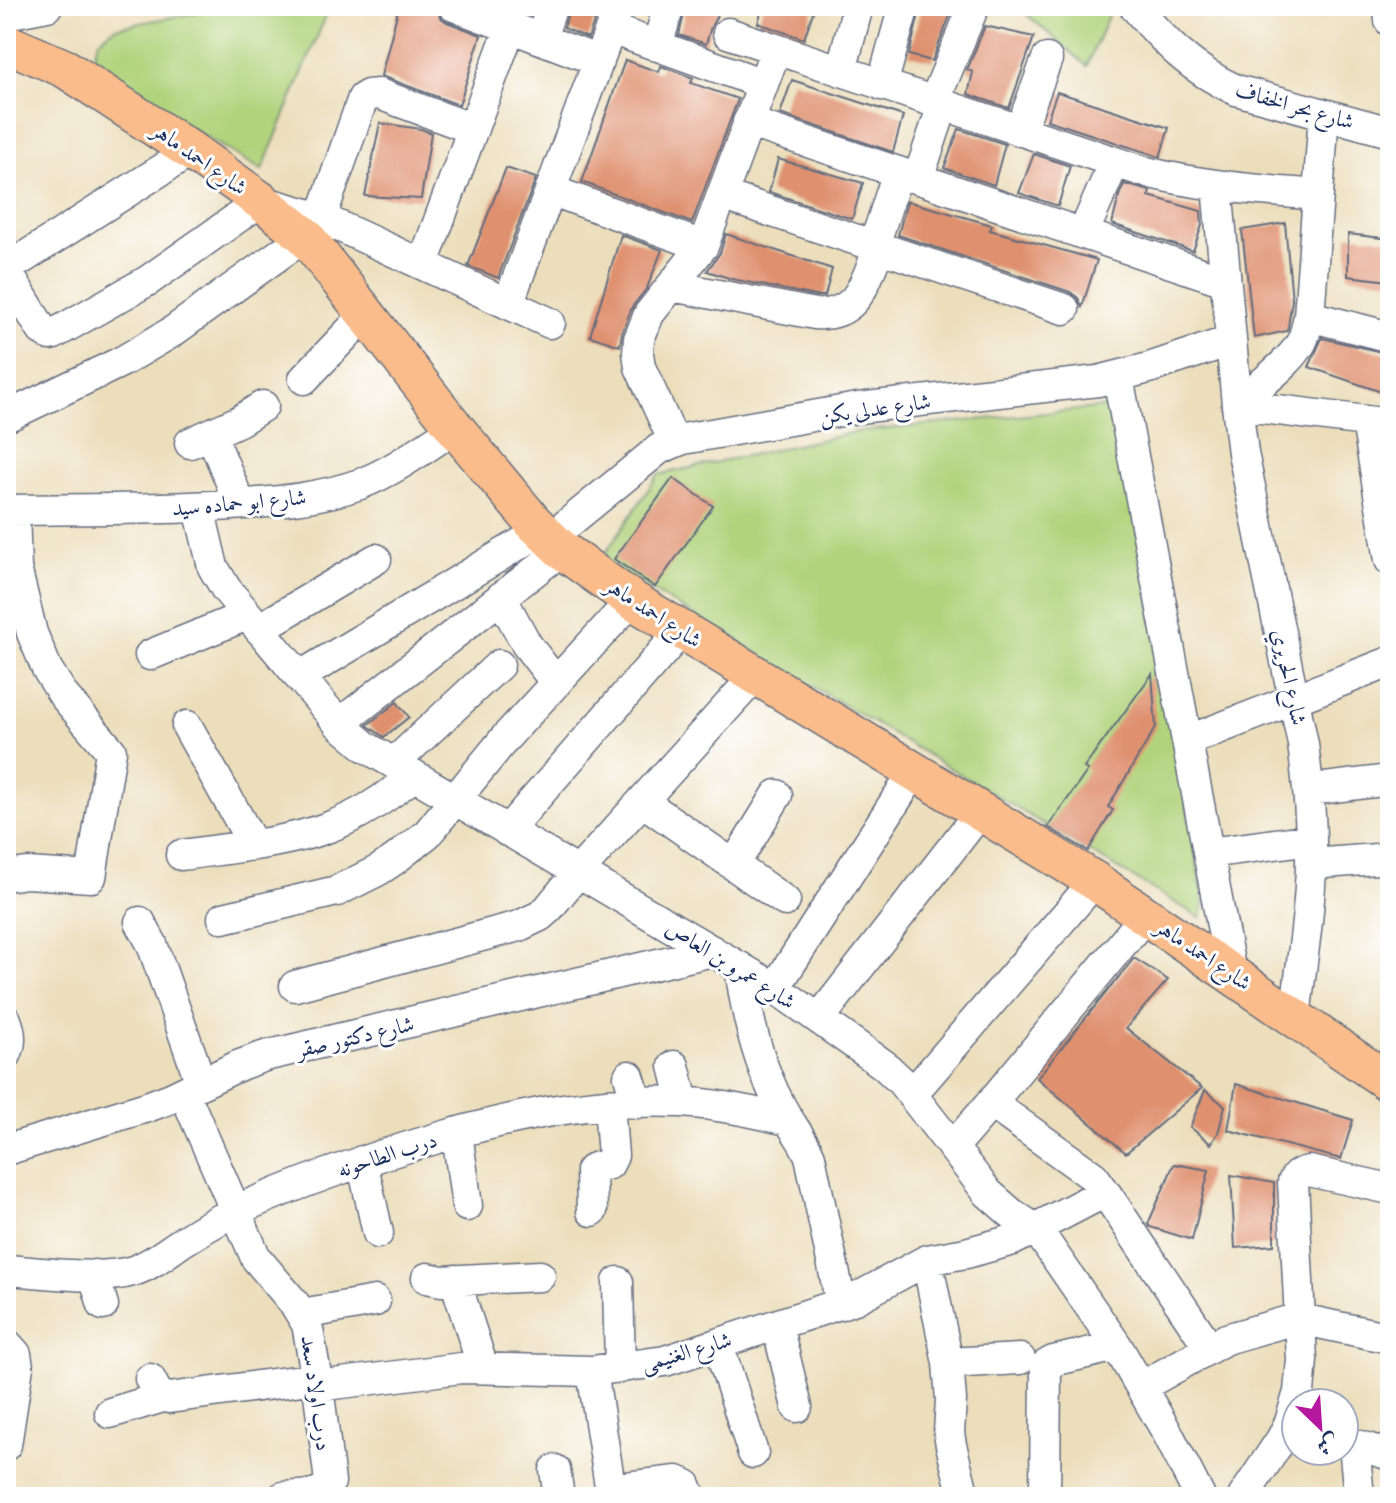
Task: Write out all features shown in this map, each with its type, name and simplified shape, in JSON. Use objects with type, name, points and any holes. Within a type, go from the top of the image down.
[{"type":"main road","name":"شارع احمد ماهر","points":[[20,16],[26,50],[66,69],[261,201],[313,227],[366,314],[455,428],[551,540],[632,600],[1095,881],[1390,1083]]},
{"type":"street","points":[[454,6],[599,61]]},
{"type":"street","points":[[541,39],[552,6]]},
{"type":"street","points":[[657,46],[669,6]]},
{"type":"street","points":[[841,71],[858,6]]},
{"type":"street","points":[[882,85],[904,6]]},
{"type":"street","points":[[672,286],[828,315],[852,304],[860,294],[938,104],[974,6]]},
{"type":"street","name":"شارع بحر الخفاف","points":[[1134,6],[1177,54],[1215,80],[1236,90],[1390,132]]},
{"type":"street","points":[[1389,6],[1390,21]]},
{"type":"street","points":[[508,304],[615,18],[657,46],[763,84]]},
{"type":"street","points":[[716,67],[732,20],[776,49],[1114,163],[1174,180],[1318,195]]},
{"type":"street","points":[[423,264],[510,28]]},
{"type":"street","points":[[674,442],[640,367],[639,339],[649,314],[703,246],[776,49]]},
{"type":"street","points":[[1020,131],[1047,59]]},
{"type":"street","points":[[6,417],[123,361],[172,332],[313,227],[363,98],[379,94],[473,129]]},
{"type":"street","points":[[1237,405],[1293,355],[1302,343],[1309,316],[1324,114]]},
{"type":"street","points":[[748,122],[1225,281]]},
{"type":"street","points":[[191,151],[6,270],[42,330],[54,334],[149,280],[261,201]]},
{"type":"street","points":[[1083,234],[1114,163]]},
{"type":"street","name":"شارع الحريري","points":[[1217,186],[1243,453],[1303,744],[1309,790],[1311,852],[1295,1017]]},
{"type":"street","points":[[550,190],[703,246]]},
{"type":"street","points":[[722,195],[1064,309]]},
{"type":"street","points":[[313,227],[423,264],[550,323]]},
{"type":"street","points":[[304,379],[366,314]]},
{"type":"street","points":[[1309,316],[1390,337]]},
{"type":"street","name":"شارع عدلى يكن","points":[[551,540],[659,449],[674,442],[858,408],[1118,377],[1230,341]]},
{"type":"street","points":[[1118,377],[1231,973]]},
{"type":"street","points":[[1237,405],[1378,422],[1390,560]]},
{"type":"street","points":[[240,504],[200,438],[239,421],[263,406]]},
{"type":"street","name":"شارع ابو حماده سيد","points":[[10,510],[199,508],[325,494],[361,483],[395,467],[455,428]]},
{"type":"street","name":"شارع عمرو بن العاص","points":[[199,508],[216,575],[339,724],[366,747],[775,988],[884,1065],[912,1094],[988,1193],[1035,1229],[1117,1346],[1200,1497]]},
{"type":"street","points":[[6,876],[27,873],[91,877],[111,751],[64,696],[47,669],[32,633],[16,568],[10,510]]},
{"type":"street","points":[[339,724],[501,597],[551,540]]},
{"type":"street","points":[[299,677],[551,540]]},
{"type":"street","points":[[150,655],[253,622],[376,559]]},
{"type":"street","points":[[501,597],[527,645],[556,683]]},
{"type":"street","points":[[223,918],[319,897],[358,882],[394,860],[427,834],[506,737],[632,600]]},
{"type":"street","points":[[507,831],[682,630]]},
{"type":"street","points":[[1187,741],[1390,662]]},
{"type":"street","points":[[181,855],[326,828],[394,792],[404,769],[499,665]]},
{"type":"street","points":[[295,986],[530,922],[548,909],[756,675]]},
{"type":"street","points":[[187,726],[253,844]]},
{"type":"street","points":[[775,988],[914,772]]},
{"type":"street","points":[[1309,790],[1390,780]]},
{"type":"street","points":[[734,865],[777,795]]},
{"type":"street","points":[[642,801],[785,901]]},
{"type":"street","points":[[819,1019],[980,812]]},
{"type":"street","points":[[1209,853],[1311,852],[1390,858]]},
{"type":"street","points":[[912,1094],[1095,881]]},
{"type":"street","points":[[953,1147],[1146,915]]},
{"type":"street","name":"درب اولاد سعد","points":[[140,922],[152,944],[193,1088],[234,1212],[256,1258],[302,1314],[310,1334],[330,1482],[319,1493],[283,1497]]},
{"type":"street","name":"شارع دكتور صقر","points":[[6,1150],[147,1107],[265,1056],[713,951]]},
{"type":"street","points":[[740,967],[748,1016],[769,1083],[810,1156],[841,1304]]},
{"type":"street","points":[[6,1020],[11,1037],[6,1055]]},
{"type":"street","points":[[674,1066],[683,1102]]},
{"type":"street","points":[[592,1211],[591,1171],[609,1164],[613,1156],[625,1094]]},
{"type":"street","name":"درب الطاحونه","points":[[6,1270],[94,1275],[132,1271],[263,1198],[362,1161],[525,1115],[625,1094],[742,1110],[788,1120]]},
{"type":"street","points":[[991,1103],[1094,1177],[1209,1347]]},
{"type":"street","points":[[457,1133],[467,1206]]},
{"type":"street","points":[[362,1161],[378,1233]]},
{"type":"street","points":[[1300,1387],[1300,1319],[1293,1182],[1299,1173],[1309,1171],[1390,1189]]},
{"type":"street","name":"شارع الغنيمى","points":[[110,1413],[157,1388],[192,1381],[318,1382],[483,1368],[606,1370],[665,1361],[855,1299],[927,1260],[990,1247],[1035,1229],[1105,1192]]},
{"type":"street","points":[[927,1260],[948,1363],[951,1400],[949,1433],[964,1497]]},
{"type":"street","points":[[94,1275],[103,1305]]},
{"type":"street","points":[[483,1368],[441,1279],[540,1276]]},
{"type":"street","points":[[618,1282],[606,1370],[610,1486],[617,1488],[677,1481],[688,1488],[691,1497]]},
{"type":"street","points":[[302,1314],[375,1301]]},
{"type":"street","points":[[1141,1387],[1226,1339],[1283,1322],[1300,1319],[1390,1338]]},
{"type":"street","points":[[777,1325],[797,1407]]},
{"type":"street","points":[[6,1343],[16,1354],[18,1367],[6,1445]]},
{"type":"street","points":[[718,1344],[753,1453]]},
{"type":"street","points":[[1045,1497],[1046,1365],[1117,1346]]},
{"type":"street","points":[[948,1363],[1020,1359]]},
{"type":"street","points":[[1243,1497],[1280,1441]]},
{"type":"street","points":[[1360,1445],[1390,1455]]},
{"type":"street","points":[[1354,1467],[1359,1497]]},
{"type":"green space","points":[[232,6],[330,6],[262,170],[101,75],[94,54],[98,41],[114,28]]},
{"type":"green space","points":[[1017,6],[1096,6],[1108,16],[1087,66]]},
{"type":"green space","points":[[1115,406],[1204,902],[1201,918],[601,560],[658,475],[856,432]]},
{"type":"building","points":[[399,6],[436,6],[440,17],[447,22],[481,35],[459,105],[381,76]]},
{"type":"building","points":[[570,6],[600,6],[588,38],[564,28]]},
{"type":"building","points":[[686,6],[722,6],[706,44],[679,35]]},
{"type":"building","points":[[763,6],[815,6],[804,39],[758,23]]},
{"type":"building","points":[[921,6],[954,6],[932,61],[909,55]]},
{"type":"building","points":[[985,26],[1034,37],[1009,108],[968,94],[973,72],[967,70]]},
{"type":"building","points":[[625,60],[659,72],[661,66],[693,78],[691,83],[738,99],[692,223],[582,182]]},
{"type":"building","points":[[792,80],[903,116],[893,152],[780,114]]},
{"type":"building","points":[[1057,92],[1169,128],[1160,157],[1047,120]]},
{"type":"building","points":[[380,123],[431,133],[421,199],[365,196]]},
{"type":"building","points":[[959,129],[1005,144],[994,185],[944,168]]},
{"type":"building","points":[[1034,154],[1070,166],[1058,206],[1019,193]]},
{"type":"building","points":[[778,159],[863,183],[852,219],[769,192]]},
{"type":"building","points":[[506,168],[536,178],[498,278],[468,266]]},
{"type":"building","points":[[1124,184],[1150,191],[1149,196],[1201,211],[1202,225],[1193,251],[1112,224]]},
{"type":"building","points":[[907,201],[992,225],[990,230],[1097,260],[1082,307],[1078,298],[1070,292],[898,235]]},
{"type":"building","points":[[1285,223],[1292,300],[1287,331],[1254,338],[1242,230]]},
{"type":"building","points":[[726,234],[832,269],[825,296],[732,279],[707,271],[720,253]]},
{"type":"building","points":[[1348,234],[1390,239],[1390,281],[1348,276]]},
{"type":"building","points":[[621,235],[662,250],[647,288],[632,307],[620,346],[590,336]]},
{"type":"building","points":[[1322,338],[1390,354],[1390,395],[1309,367]]},
{"type":"building","points":[[673,478],[713,506],[655,587],[614,559]]},
{"type":"building","points":[[1152,674],[1156,727],[1108,807],[1113,810],[1088,851],[1048,827],[1088,770],[1084,768]]},
{"type":"building","points":[[397,702],[409,717],[384,737],[367,725]]},
{"type":"building","points":[[1134,958],[1168,980],[1126,1028],[1202,1088],[1126,1153],[1037,1078]]},
{"type":"building","points":[[1236,1084],[1353,1120],[1341,1159],[1228,1130]]},
{"type":"building","points":[[1205,1090],[1225,1106],[1218,1133],[1211,1144],[1190,1127]]},
{"type":"building","points":[[1174,1164],[1209,1170],[1192,1240],[1148,1224]]},
{"type":"building","points":[[1231,1175],[1274,1183],[1274,1245],[1235,1248]]}]
